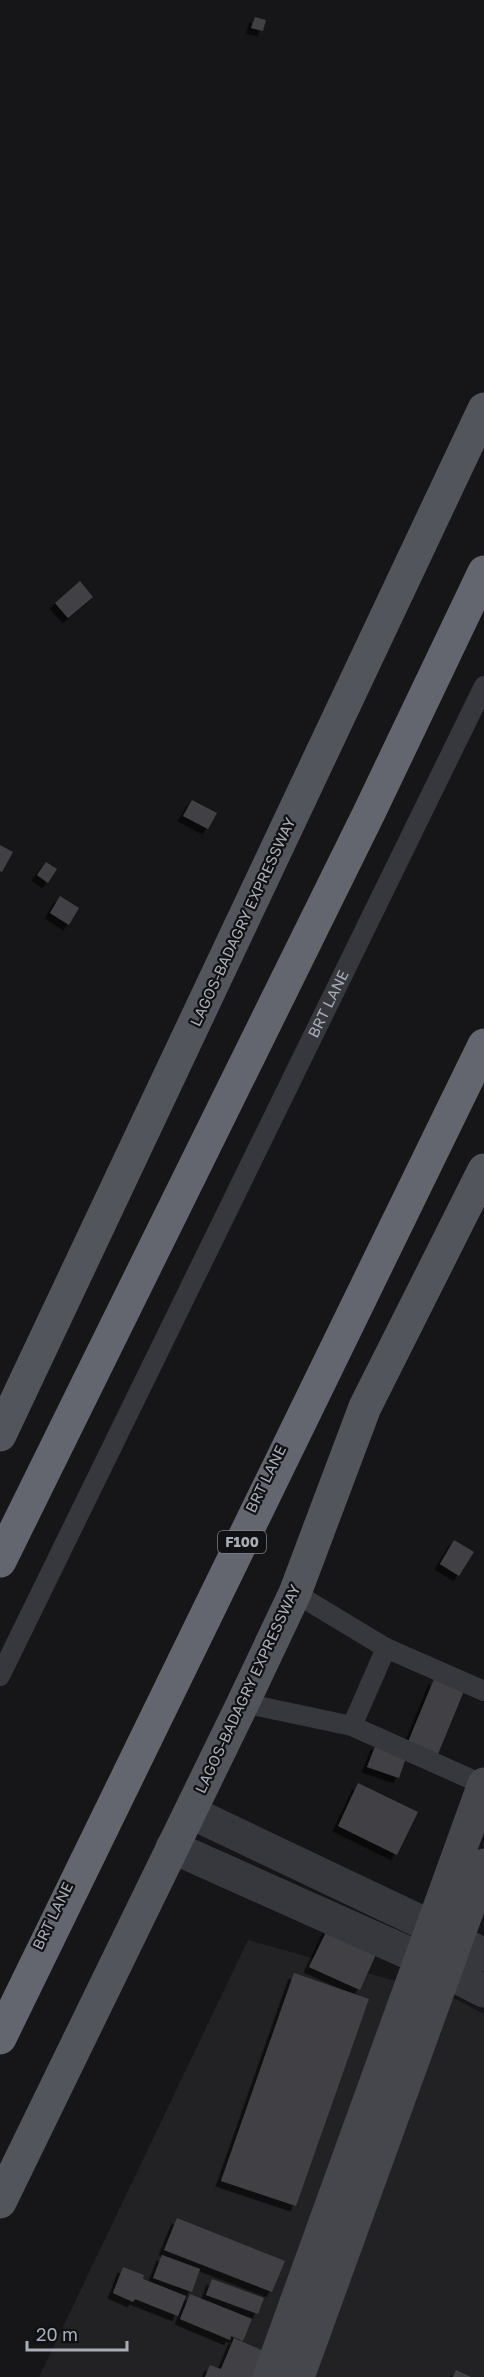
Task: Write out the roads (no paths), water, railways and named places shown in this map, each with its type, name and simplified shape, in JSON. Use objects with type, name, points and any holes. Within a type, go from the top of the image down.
[{"type":"highway","points":[[369,813],[484,546]]},
{"type":"highway","points":[[0,1561],[369,813],[484,572]]},
{"type":"highway","name":"F100","points":[[0,2038],[484,1045]]},
{"type":"main road","name":"LAGOS-BADAGRY EXPRESSWAY","points":[[0,1435],[484,409]]},
{"type":"main road","name":"LAGOS-BADAGRY EXPRESSWAY","points":[[0,2202],[243,1703],[294,1593],[365,1407],[484,1170]]},
{"type":"main road","points":[[458,1942],[484,1785]]},
{"type":"main road","points":[[268,2377],[434,1966],[458,1942],[484,1865]]},
{"type":"main road","points":[[298,2377],[434,1966]]},
{"type":"street","points":[[190,1812],[458,1942]]},
{"type":"street","points":[[172,1847],[484,1991]]},
{"type":"lane","name":"BRT LANE","points":[[0,1676],[484,686]]},
{"type":"lane","name":"BRT LANE","points":[[0,2024],[484,1032]]},
{"type":"lane","points":[[294,1593],[386,1648],[484,1690]]},
{"type":"lane","points":[[352,1726],[386,1648]]},
{"type":"lane","points":[[243,1703],[352,1726],[484,1785]]}]
